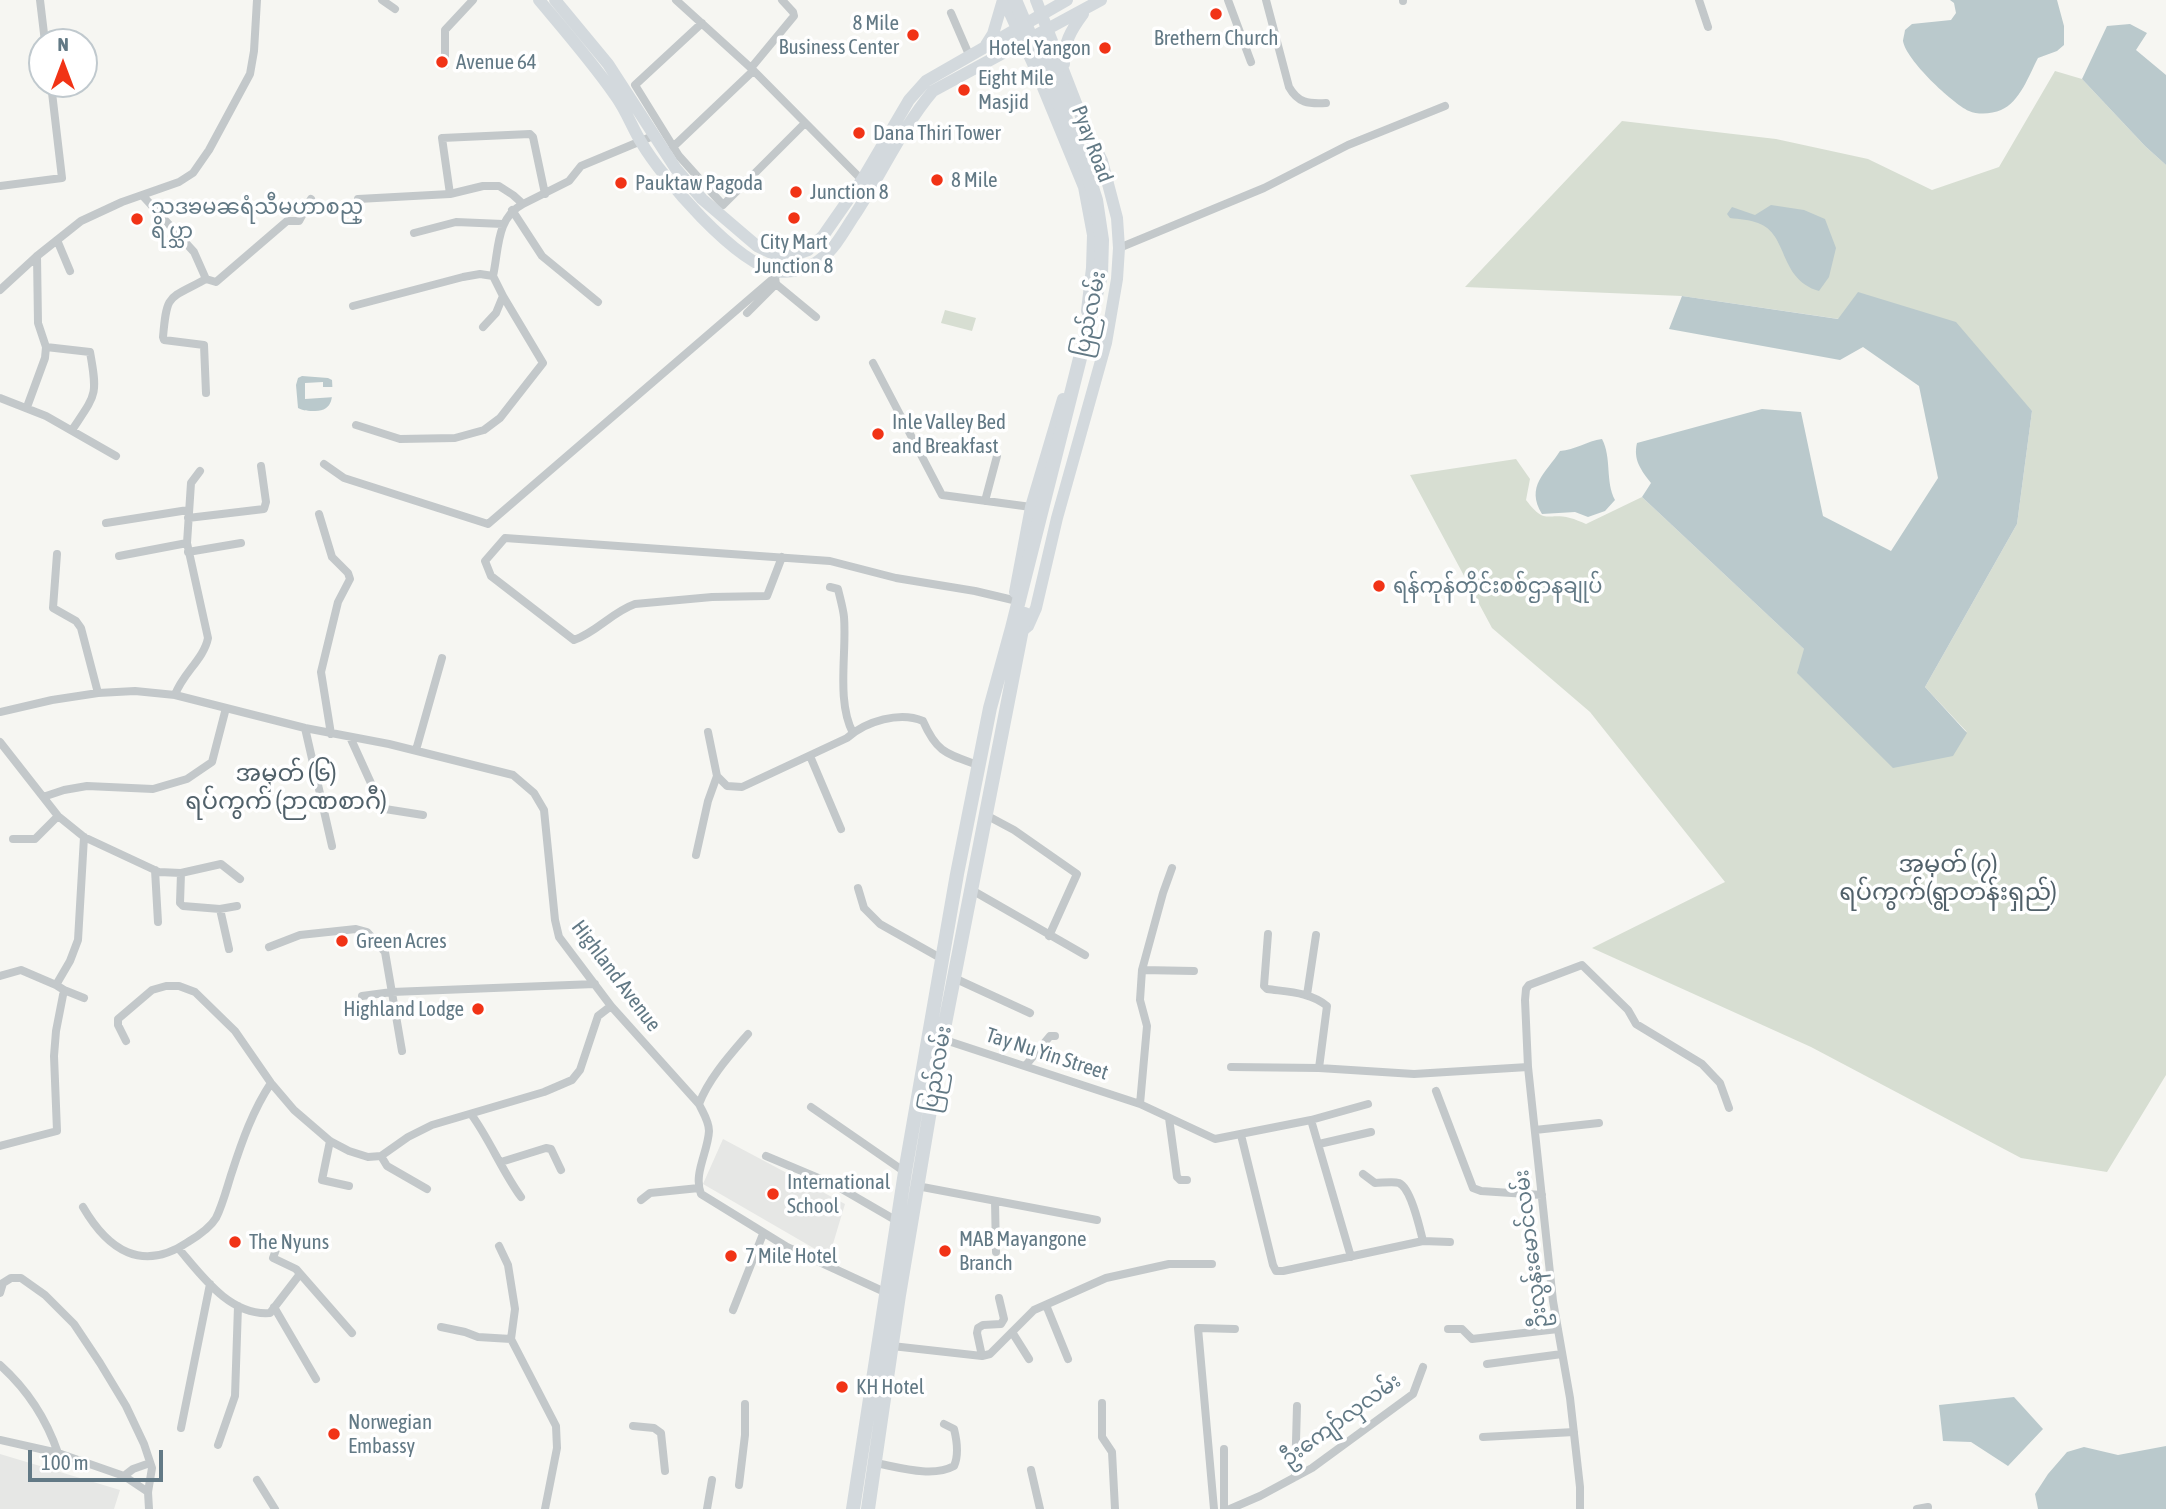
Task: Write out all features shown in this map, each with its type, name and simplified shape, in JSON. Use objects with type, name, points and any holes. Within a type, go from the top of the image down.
[{"type":"highway","name":"ပြည်လမ်း","points":[[853,1509],[892,1294],[917,1186],[984,814],[1015,674],[1016,631],[1101,275],[1102,240],[1097,200],[1084,162],[1015,0]]},
{"type":"highway","name":"ပြည်လမ်း","points":[[868,1509],[892,1346],[897,1221],[978,765],[999,670],[1016,631],[1101,312],[1108,263],[1103,198],[1092,162],[1025,0]]},
{"type":"main road","points":[[539,0],[628,91],[653,136],[676,169],[702,199],[757,246],[780,257],[808,250],[817,243],[862,180],[909,100],[926,81],[1067,0]]},
{"type":"main road","points":[[555,0],[618,98],[641,142],[678,194],[706,222],[777,278],[811,267],[835,246],[871,191],[917,111],[933,91],[1101,0]]},
{"type":"main road","points":[[1003,0],[1016,29]]},
{"type":"main road","points":[[985,49],[993,34],[1003,0]]},
{"type":"main road","points":[[1035,0],[1065,71]]},
{"type":"main road","points":[[1065,71],[1063,53],[1067,38],[1086,9]]},
{"type":"main road","name":"ပြည်လမ်း","points":[[1016,29],[1084,187],[1093,235],[1086,314],[1031,507],[1013,600],[1016,631],[1028,626],[1035,608],[1057,517],[1106,343],[1119,248],[1116,218]]},
{"type":"main road","points":[[998,57],[1023,60],[1035,68]]},
{"type":"main road","name":"Pyay Road","points":[[1065,71],[1086,129],[1102,161],[1116,218]]},
{"type":"main road","points":[[1093,235],[1119,248]]},
{"type":"street","points":[[40,0],[43,28]]},
{"type":"street","points":[[0,290],[81,221],[122,202],[179,182],[193,173],[209,150],[250,74],[257,0]]},
{"type":"street","points":[[382,0],[395,9]]},
{"type":"street","points":[[445,65],[445,30],[473,0]]},
{"type":"street","points":[[676,0],[752,70],[862,180]]},
{"type":"street","points":[[674,147],[752,70],[794,16],[782,0]]},
{"type":"street","points":[[1228,0],[1251,62]]},
{"type":"street","points":[[1266,0],[1289,87],[1303,103],[1326,103]]},
{"type":"street","points":[[1699,0],[1708,27]]},
{"type":"street","points":[[951,13],[970,57]]},
{"type":"street","points":[[702,23],[635,85],[674,147],[723,205],[804,123]]},
{"type":"street","points":[[0,186],[62,178],[53,98]]},
{"type":"street","points":[[1119,248],[1264,188],[1348,145],[1445,106]]},
{"type":"street","points":[[450,194],[442,138],[530,134],[533,137],[545,194]]},
{"type":"street","points":[[356,425],[400,439],[455,438],[484,430],[500,418],[542,363],[493,276],[503,224],[512,210],[569,181],[581,166],[653,136]]},
{"type":"street","points":[[358,199],[450,194],[484,186],[499,186],[523,204]]},
{"type":"street","points":[[143,196],[194,252],[206,279]]},
{"type":"street","points":[[205,393],[205,345],[164,340],[165,307],[169,299],[206,279],[216,282],[287,221],[299,221],[311,199]]},
{"type":"street","points":[[512,210],[542,256],[598,302]]},
{"type":"street","points":[[414,233],[456,222],[503,224]]},
{"type":"street","points":[[57,240],[70,271]]},
{"type":"street","points":[[27,407],[45,358],[46,347],[38,323],[37,256]]},
{"type":"street","points":[[747,313],[777,278],[780,257]]},
{"type":"street","points":[[353,306],[480,274],[493,276]]},
{"type":"street","points":[[777,278],[816,317]]},
{"type":"street","points":[[324,464],[344,478],[488,524],[777,278]]},
{"type":"street","points":[[483,327],[496,313],[503,296]]},
{"type":"street","points":[[46,347],[90,352],[96,384],[94,397],[72,430]]},
{"type":"street","points":[[873,363],[942,495],[1031,507]]},
{"type":"street","points":[[0,398],[27,407],[116,456]]},
{"type":"street","points":[[985,501],[997,456]]},
{"type":"street","points":[[106,523],[264,509],[266,502],[261,466]]},
{"type":"street","points":[[174,695],[206,647],[208,638],[187,548],[191,483],[200,471]]},
{"type":"street","points":[[319,514],[332,557],[348,573],[350,579],[338,601],[321,672],[321,686],[331,734]]},
{"type":"street","points":[[782,557],[767,596],[712,597],[635,604],[624,608],[589,635],[574,640],[491,576],[485,561],[505,538],[782,557],[830,561],[896,578],[1013,600]]},
{"type":"street","points":[[119,556],[241,543]]},
{"type":"street","points":[[57,554],[53,608],[76,621],[80,628],[98,693]]},
{"type":"street","points":[[830,587],[838,589],[844,616],[845,701],[848,723],[853,733]]},
{"type":"street","points":[[416,750],[442,658]]},
{"type":"street","name":"Highland Avenue","points":[[0,712],[98,693],[135,691],[174,695],[305,729],[416,750],[513,775],[534,793],[544,810],[559,937],[611,1006],[699,1104],[707,1119],[709,1131],[698,1179],[699,1188]]},
{"type":"street","points":[[43,797],[87,786],[153,789],[187,779],[212,762],[226,708]]},
{"type":"street","points":[[717,776],[727,786],[742,787],[853,733],[892,718],[912,716],[923,721],[929,735],[944,753],[978,765]]},
{"type":"street","points":[[305,729],[331,846]]},
{"type":"street","points":[[696,855],[708,801],[717,776],[708,732]]},
{"type":"street","points":[[350,737],[385,809],[423,815]]},
{"type":"street","points":[[0,742],[58,816],[84,838],[155,870],[181,873],[221,864],[240,879]]},
{"type":"street","points":[[810,756],[841,829]]},
{"type":"street","points":[[984,814],[1014,830],[1077,874],[1049,936]]},
{"type":"street","points":[[13,839],[35,839],[58,816]]},
{"type":"street","points":[[0,1146],[57,1131],[54,1056],[60,987],[78,940],[84,838]]},
{"type":"street","points":[[1140,1104],[1147,1026],[1140,1000],[1142,970],[1172,869]]},
{"type":"street","points":[[155,870],[158,922]]},
{"type":"street","points":[[181,873],[180,903],[183,906],[220,909],[237,906]]},
{"type":"street","points":[[858,888],[864,908],[880,924],[944,960]]},
{"type":"street","points":[[970,889],[1084,956]]},
{"type":"street","points":[[220,909],[229,948]]},
{"type":"street","points":[[269,947],[300,935],[356,929],[367,932],[385,952],[402,1051]]},
{"type":"street","points":[[1269,934],[1264,986],[1267,989],[1307,995],[1327,1006],[1319,1068]]},
{"type":"street","points":[[1307,995],[1316,935]]},
{"type":"street","name":"ဦးလွန်းမောင်လမ်း","points":[[1580,1509],[1574,1432],[1558,1329],[1528,1067],[1525,1000],[1529,985],[1582,965],[1628,1010],[1636,1024],[1702,1064],[1720,1083],[1729,1108]]},
{"type":"street","points":[[0,976],[21,970],[84,998]]},
{"type":"street","points":[[1142,970],[1194,971]]},
{"type":"street","points":[[954,978],[1030,1013]]},
{"type":"street","points":[[362,996],[392,992],[595,984]]},
{"type":"street","points":[[127,1041],[118,1025],[118,1019],[152,990],[179,986],[195,992],[235,1031],[271,1083],[294,1110],[330,1141],[368,1157],[381,1156],[408,1137],[432,1125],[544,1092],[572,1080],[580,1070],[598,1016],[611,1006]]},
{"type":"street","points":[[699,1104],[716,1074],[748,1034]]},
{"type":"street","points":[[1026,1065],[1050,1036],[1055,1036]]},
{"type":"street","name":"Tay Nu Yin Street","points":[[942,1039],[1140,1104],[1215,1139],[1311,1120],[1368,1104]]},
{"type":"street","points":[[1231,1067],[1319,1068],[1414,1074],[1528,1067]]},
{"type":"street","points":[[83,1207],[90,1219],[116,1247],[131,1255],[158,1256],[179,1249],[203,1232],[215,1219],[240,1145],[261,1098],[271,1083]]},
{"type":"street","points":[[1436,1091],[1473,1188],[1542,1195]]},
{"type":"street","points":[[811,1107],[905,1172]]},
{"type":"street","points":[[471,1114],[487,1136],[508,1180],[520,1197]]},
{"type":"street","points":[[1169,1118],[1177,1177],[1187,1180]]},
{"type":"street","points":[[1311,1120],[1351,1257]]},
{"type":"street","points":[[1535,1130],[1599,1123]]},
{"type":"street","points":[[1319,1143],[1371,1132]]},
{"type":"street","points":[[1241,1135],[1276,1271],[1423,1241],[1450,1242]]},
{"type":"street","points":[[330,1141],[322,1180],[349,1186]]},
{"type":"street","points":[[501,1162],[546,1148],[551,1150],[561,1170]]},
{"type":"street","points":[[381,1156],[387,1166],[427,1189]]},
{"type":"street","points":[[766,1156],[835,1185],[897,1221]]},
{"type":"street","points":[[1363,1174],[1375,1184],[1398,1183],[1404,1187],[1415,1209],[1423,1241]]},
{"type":"street","points":[[917,1186],[1097,1220]]},
{"type":"street","points":[[641,1200],[650,1193],[699,1188],[701,1194],[763,1234],[892,1294]]},
{"type":"street","points":[[995,1201],[996,1252]]},
{"type":"street","points":[[733,1310],[763,1234]]},
{"type":"street","points":[[279,1241],[273,1258],[296,1269],[352,1333]]},
{"type":"street","points":[[499,1246],[508,1265],[515,1309],[511,1339],[556,1426],[556,1448],[545,1509]]},
{"type":"street","points":[[179,1249],[230,1303],[260,1314],[272,1310],[299,1274]]},
{"type":"street","points":[[892,1346],[982,1356],[990,1354],[1034,1310],[1106,1278],[1169,1264],[1212,1264]]},
{"type":"street","points":[[0,1293],[3,1283],[11,1278],[21,1278],[45,1295],[74,1324],[127,1406],[150,1463],[149,1509]]},
{"type":"street","points":[[181,1428],[210,1284]]},
{"type":"street","points":[[982,1356],[978,1328],[1001,1324],[1004,1319],[999,1298]]},
{"type":"street","points":[[1046,1305],[1068,1359]]},
{"type":"street","points":[[218,1445],[236,1396],[238,1306]]},
{"type":"street","points":[[272,1310],[316,1379]]},
{"type":"street","points":[[441,1327],[478,1337],[511,1339]]},
{"type":"street","points":[[1214,1509],[1198,1328],[1235,1329]]},
{"type":"street","points":[[1448,1329],[1462,1329],[1472,1339],[1558,1329]]},
{"type":"street","points":[[1012,1332],[1029,1359]]},
{"type":"street","points":[[1487,1364],[1562,1354]]},
{"type":"street","points":[[0,1365],[18,1381],[48,1424],[58,1453]]},
{"type":"street","name":"ဦးကျော်လှလမ်း","points":[[1230,1509],[1312,1468],[1413,1394],[1423,1367]]},
{"type":"street","points":[[1102,1403],[1102,1437],[1112,1452],[1115,1509]]},
{"type":"street","points":[[739,1485],[745,1435],[745,1405]]},
{"type":"street","points":[[1295,1477],[1297,1406]]},
{"type":"street","points":[[875,1463],[912,1470],[948,1469],[956,1462],[956,1438],[954,1429],[944,1424]]},
{"type":"street","points":[[633,1426],[654,1428],[660,1433],[665,1471]]},
{"type":"street","points":[[1483,1437],[1574,1432]]},
{"type":"street","points":[[0,1440],[58,1453],[124,1476],[148,1492]]},
{"type":"street","points":[[1224,1449],[1224,1509]]},
{"type":"street","points":[[124,1476],[133,1469],[150,1463]]},
{"type":"street","points":[[1031,1470],[1040,1509]]},
{"type":"street","points":[[257,1480],[275,1509]]},
{"type":"street","points":[[707,1509],[712,1480]]},
{"type":"street","points":[[1917,1509],[1928,1507]]},
{"type":"shaded area","points":[[1950,0],[2057,0],[2064,26],[2064,45],[2057,51],[2038,58],[2023,87],[2008,106],[1989,113],[1969,111],[1931,80],[1912,59],[1903,41],[1905,30],[1912,24],[1951,20],[1956,13],[1954,3]]},
{"type":"shaded area","points":[[2130,24],[2147,33],[2136,50],[2166,75],[2166,165],[2082,79],[2107,26]]},
{"type":"shaded area","points":[[2055,71],[2082,79],[2166,165],[2166,1075],[2107,1172],[2021,1158],[1811,1047],[1592,948],[1725,882],[1590,712],[1492,628],[1410,475],[1516,459],[1530,479],[1526,500],[1538,513],[1542,516],[1570,518],[1586,524],[1642,497],[1804,649],[1967,732],[1925,687],[2017,524],[2032,411],[1839,319],[1682,296],[1465,287],[1622,121],[1776,139],[1868,159],[1932,190],[1999,167]]},
{"type":"shaded area","points":[[1771,205],[1804,210],[1825,219],[1836,248],[1829,277],[1819,291],[1797,277],[1768,229],[1755,222],[1730,218],[1727,214],[1732,207],[1755,215]]},
{"type":"shaded area","points":[[1858,292],[1956,322],[2032,411],[2017,524],[1925,687],[1967,733],[1953,756],[1893,768],[1797,673],[1804,649],[1642,497],[1651,483],[1641,469],[1636,455],[1637,443],[1762,409],[1801,412],[1823,516],[1891,551],[1938,478],[1919,386],[1863,347],[1840,360],[1669,329],[1682,296],[1838,319]]},
{"type":"shaded area","points":[[945,310],[976,318],[972,331],[941,323]]},
{"type":"shaded area","points":[[302,376],[332,380],[331,401],[326,408],[313,411],[298,408],[296,385],[298,378]]},
{"type":"shaded area","points":[[1602,439],[1615,500],[1605,511],[1588,517],[1575,512],[1542,514],[1536,495],[1539,480],[1560,451]]},
{"type":"shaded area","name":"International School","points":[[723,1139],[845,1204],[829,1257],[703,1184]]},
{"type":"shaded area","points":[[2014,1397],[2043,1429],[2008,1466],[1971,1442],[1943,1441],[1939,1405]]},
{"type":"shaded area","points":[[2166,1446],[2166,1509],[2038,1509],[2035,1494],[2067,1452],[2084,1447],[2118,1455]]},
{"type":"shaded area","points":[[0,1454],[120,1490],[114,1509],[0,1509]]},
{"type":"pier","points":[[323,382],[323,387],[336,387],[335,397],[305,399],[305,383]]},
{"type":"place","name":"Brethern Church","points":[[1216,14]]},
{"type":"place","name":"8 Mile Business Center","points":[[913,35]]},
{"type":"place","name":"Hotel Yangon","points":[[1105,48]]},
{"type":"place","name":"Avenue 64","points":[[442,62]]},
{"type":"place","name":"Eight Mile Masjid","points":[[964,90]]},
{"type":"place","name":"Dana Thiri Tower","points":[[859,133]]},
{"type":"place","name":"8 Mile","points":[[937,180]]},
{"type":"place","name":"Pauktaw Pagoda","points":[[621,183]]},
{"type":"place","name":"Junction 8","points":[[796,192]]},
{"type":"place","name":"City Mart Junction 8","points":[[794,218]]},
{"type":"place","name":"သဒၶမၼရံသီမဟာစည္ ရိပ္သာ","points":[[137,219]]},
{"type":"place","name":"Inle Valley Bed and Breakfast","points":[[878,434]]},
{"type":"place","name":"ရန်ကုန်တိုင်းစစ်ဌာနချုပ်","points":[[1379,586]]},
{"type":"place","name":"Green Acres","points":[[342,941]]},
{"type":"place","name":"Highland Lodge","points":[[478,1009]]},
{"type":"place","name":"International School","points":[[773,1194]]},
{"type":"place","name":"The Nyuns","points":[[235,1242]]},
{"type":"place","name":"MAB Mayangone Branch","points":[[945,1251]]},
{"type":"place","name":"7 Mile Hotel","points":[[731,1256]]},
{"type":"place","name":"KH Hotel","points":[[842,1387]]},
{"type":"place","name":"Norwegian Embassy","points":[[334,1434]]},
{"type":"district","name":"အမှတ် (၆) ရပ်ကွက် (ဉာဏစာဂီ)","points":[[286,787]]},
{"type":"district","name":"အမှတ် (၇) ရပ်ကွက်(ရွာတန်းရှည်)","points":[[1948,878]]}]
